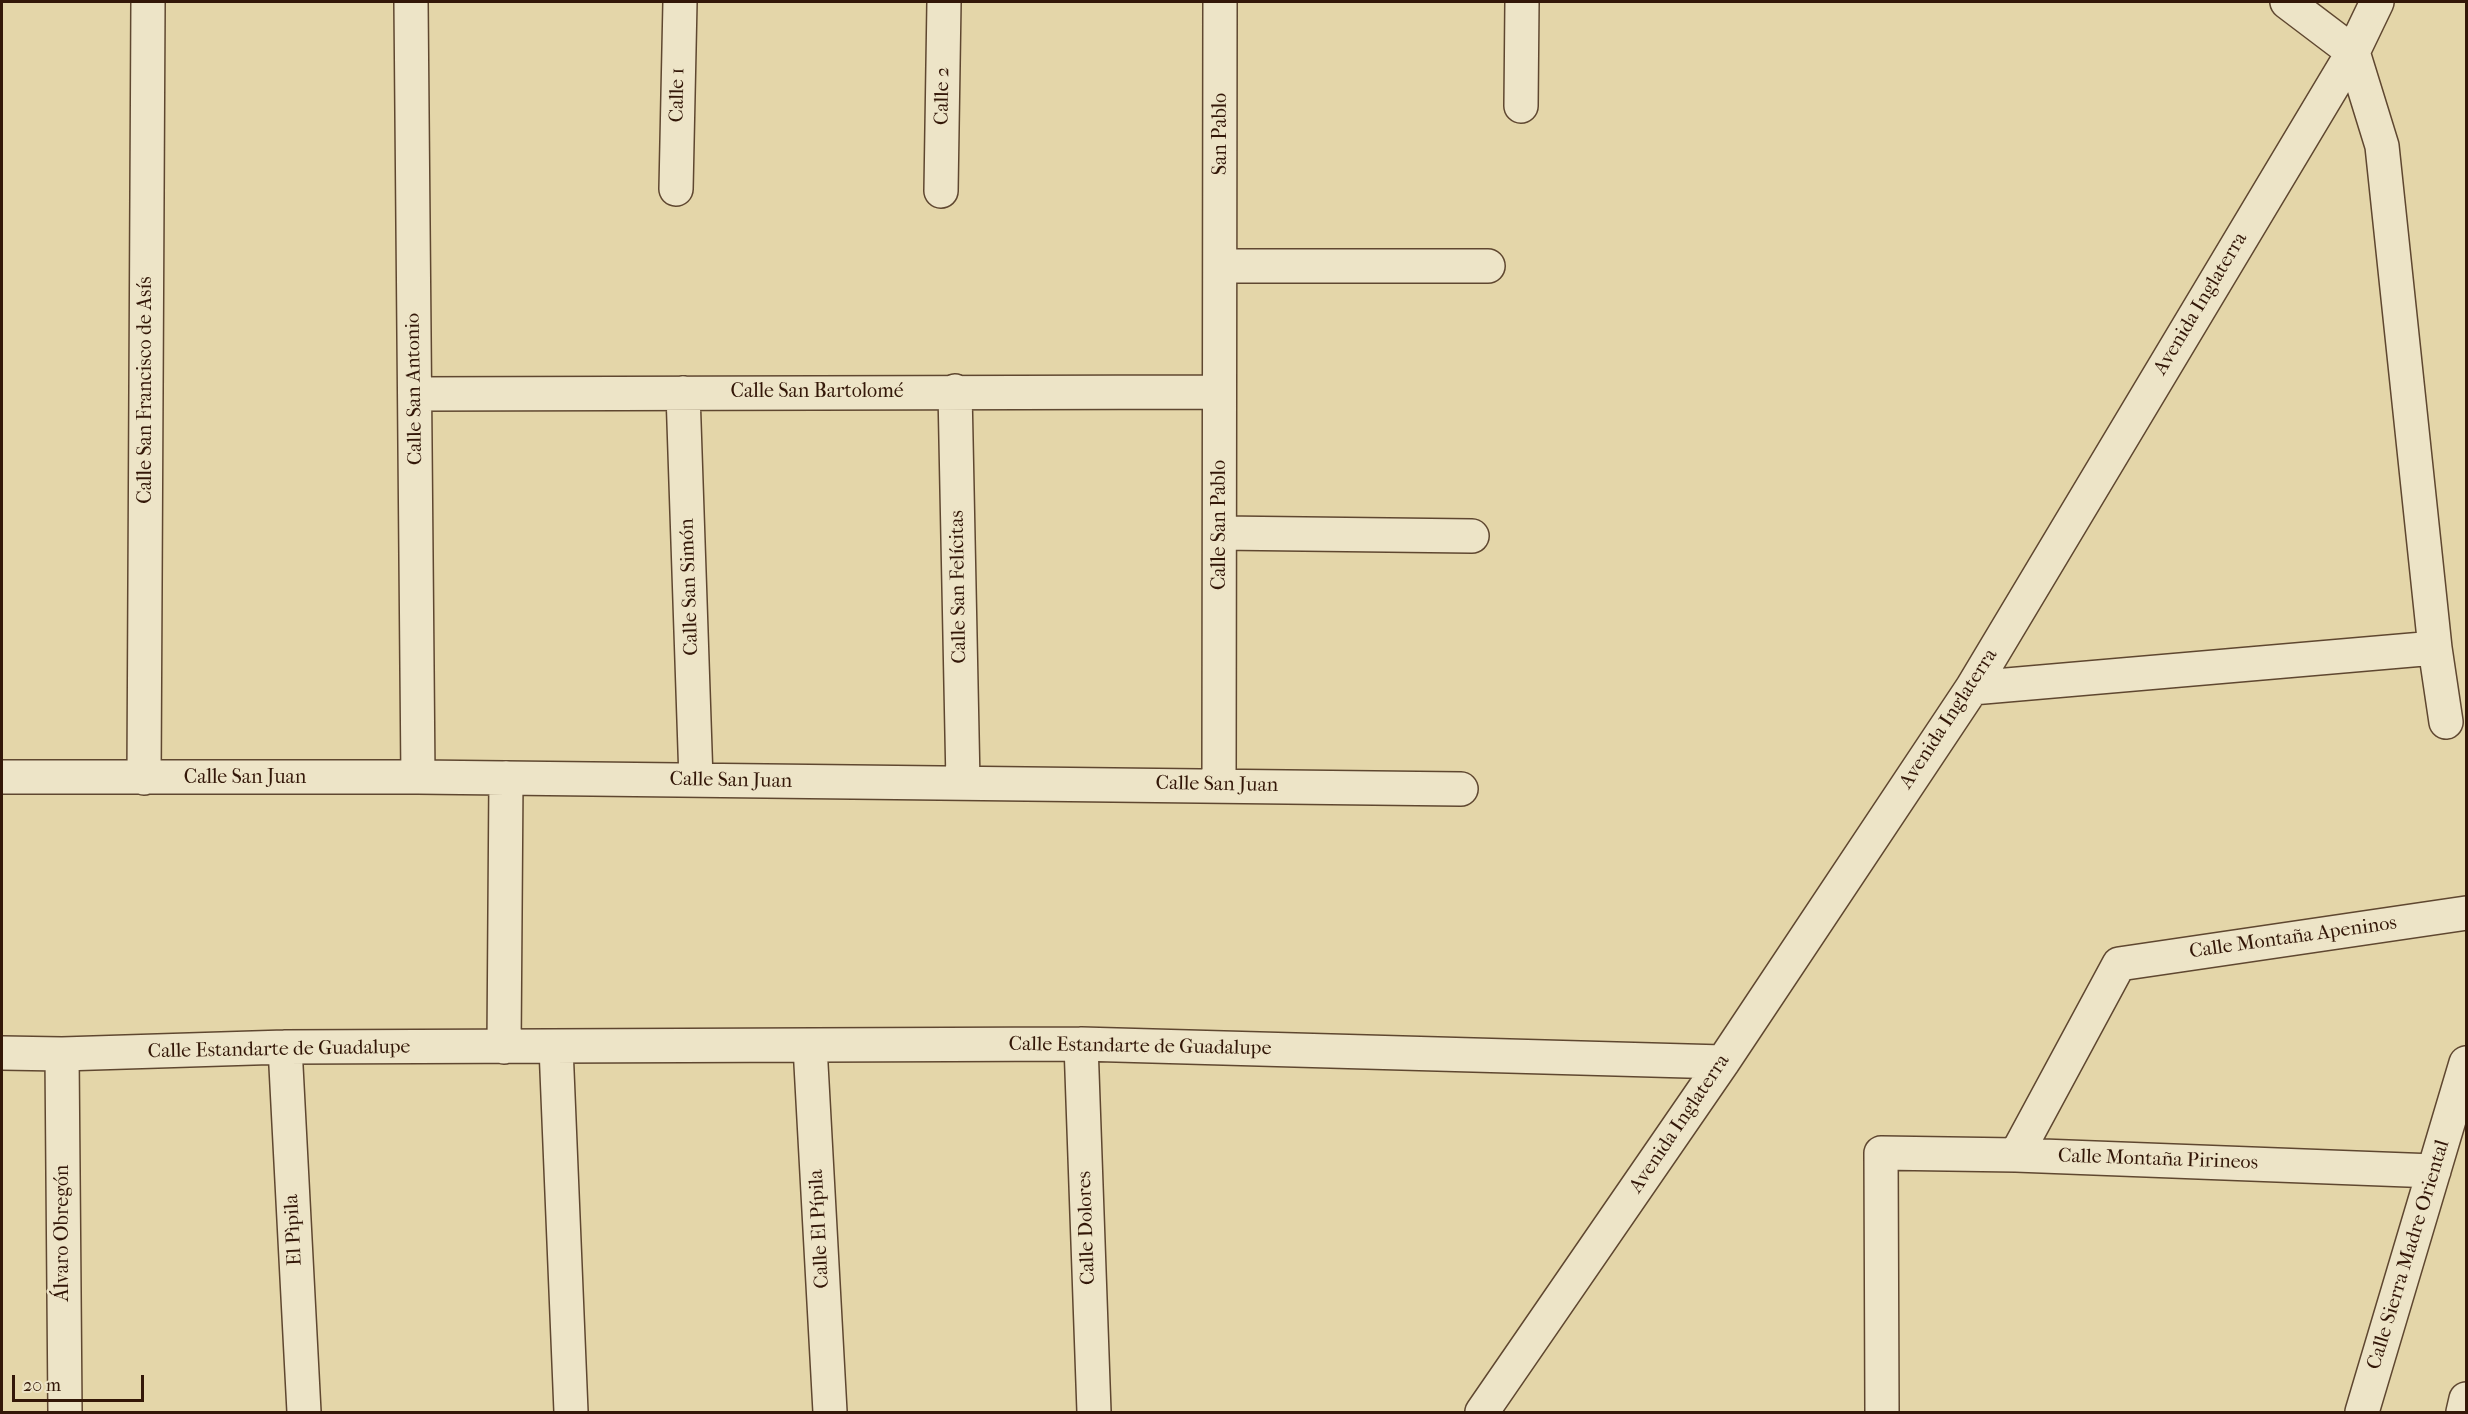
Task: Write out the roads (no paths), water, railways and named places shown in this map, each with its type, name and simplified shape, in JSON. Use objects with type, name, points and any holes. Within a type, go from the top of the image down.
[{"type":"street","name":"Calle San Francisco de Asís","points":[[144,778],[148,2]]},
{"type":"street","name":"Calle San Antonio","points":[[411,2],[418,777]]},
{"type":"street","name":"Calle 1","points":[[676,189],[680,2]]},
{"type":"street","name":"Calle 2","points":[[941,191],[944,2]]},
{"type":"street","name":"San Pablo","points":[[1220,2],[1222,266]]},
{"type":"street","points":[[1521,106],[1522,2]]},
{"type":"street","points":[[2287,2],[2352,52],[2382,146],[2435,648],[2446,722]]},
{"type":"street","name":"Avenida Inglaterra","points":[[1482,1413],[1723,1062],[1972,688],[2352,52],[2377,2]]},
{"type":"street","points":[[1222,266],[1488,266]]},
{"type":"street","name":"Calle San Pablo","points":[[1219,785],[1222,266]]},
{"type":"street","name":"Calle San Felícitas","points":[[955,391],[963,783]]},
{"type":"street","name":"Calle San Bartolomé","points":[[415,394],[1220,392]]},
{"type":"street","name":"Calle San Simón","points":[[683,393],[696,780]]},
{"type":"street","points":[[1220,532],[1472,536]]},
{"type":"street","points":[[1972,688],[2435,648]]},
{"type":"street","name":"Calle San Juan","points":[[2,777],[418,777],[1461,789]]},
{"type":"street","points":[[504,1047],[506,778]]},
{"type":"street","name":"Calle Montaña Apeninos","points":[[2016,1155],[2119,964],[2466,913]]},
{"type":"street","name":"Calle Estandarte de Guadalupe","points":[[2,1053],[62,1054],[285,1047],[1081,1044],[1723,1062]]},
{"type":"street","name":"Calle Dolores","points":[[1081,1044],[1094,1413]]},
{"type":"street","name":"Calle El Pípila","points":[[810,1046],[830,1413]]},
{"type":"street","name":"El Pìpila","points":[[285,1047],[304,1413]]},
{"type":"street","points":[[556,1047],[571,1413]]},
{"type":"street","name":"Álvaro Obregón","points":[[62,1054],[64,1413]]},
{"type":"street","name":"Calle Sierra Madre Oriental","points":[[2362,1413],[2466,1063]]},
{"type":"street","name":"Calle Montaña Pirineos","points":[[1882,1413],[1881,1153],[2016,1155],[2434,1171]]},
{"type":"street","points":[[2463,1413],[2466,1399]]}]
